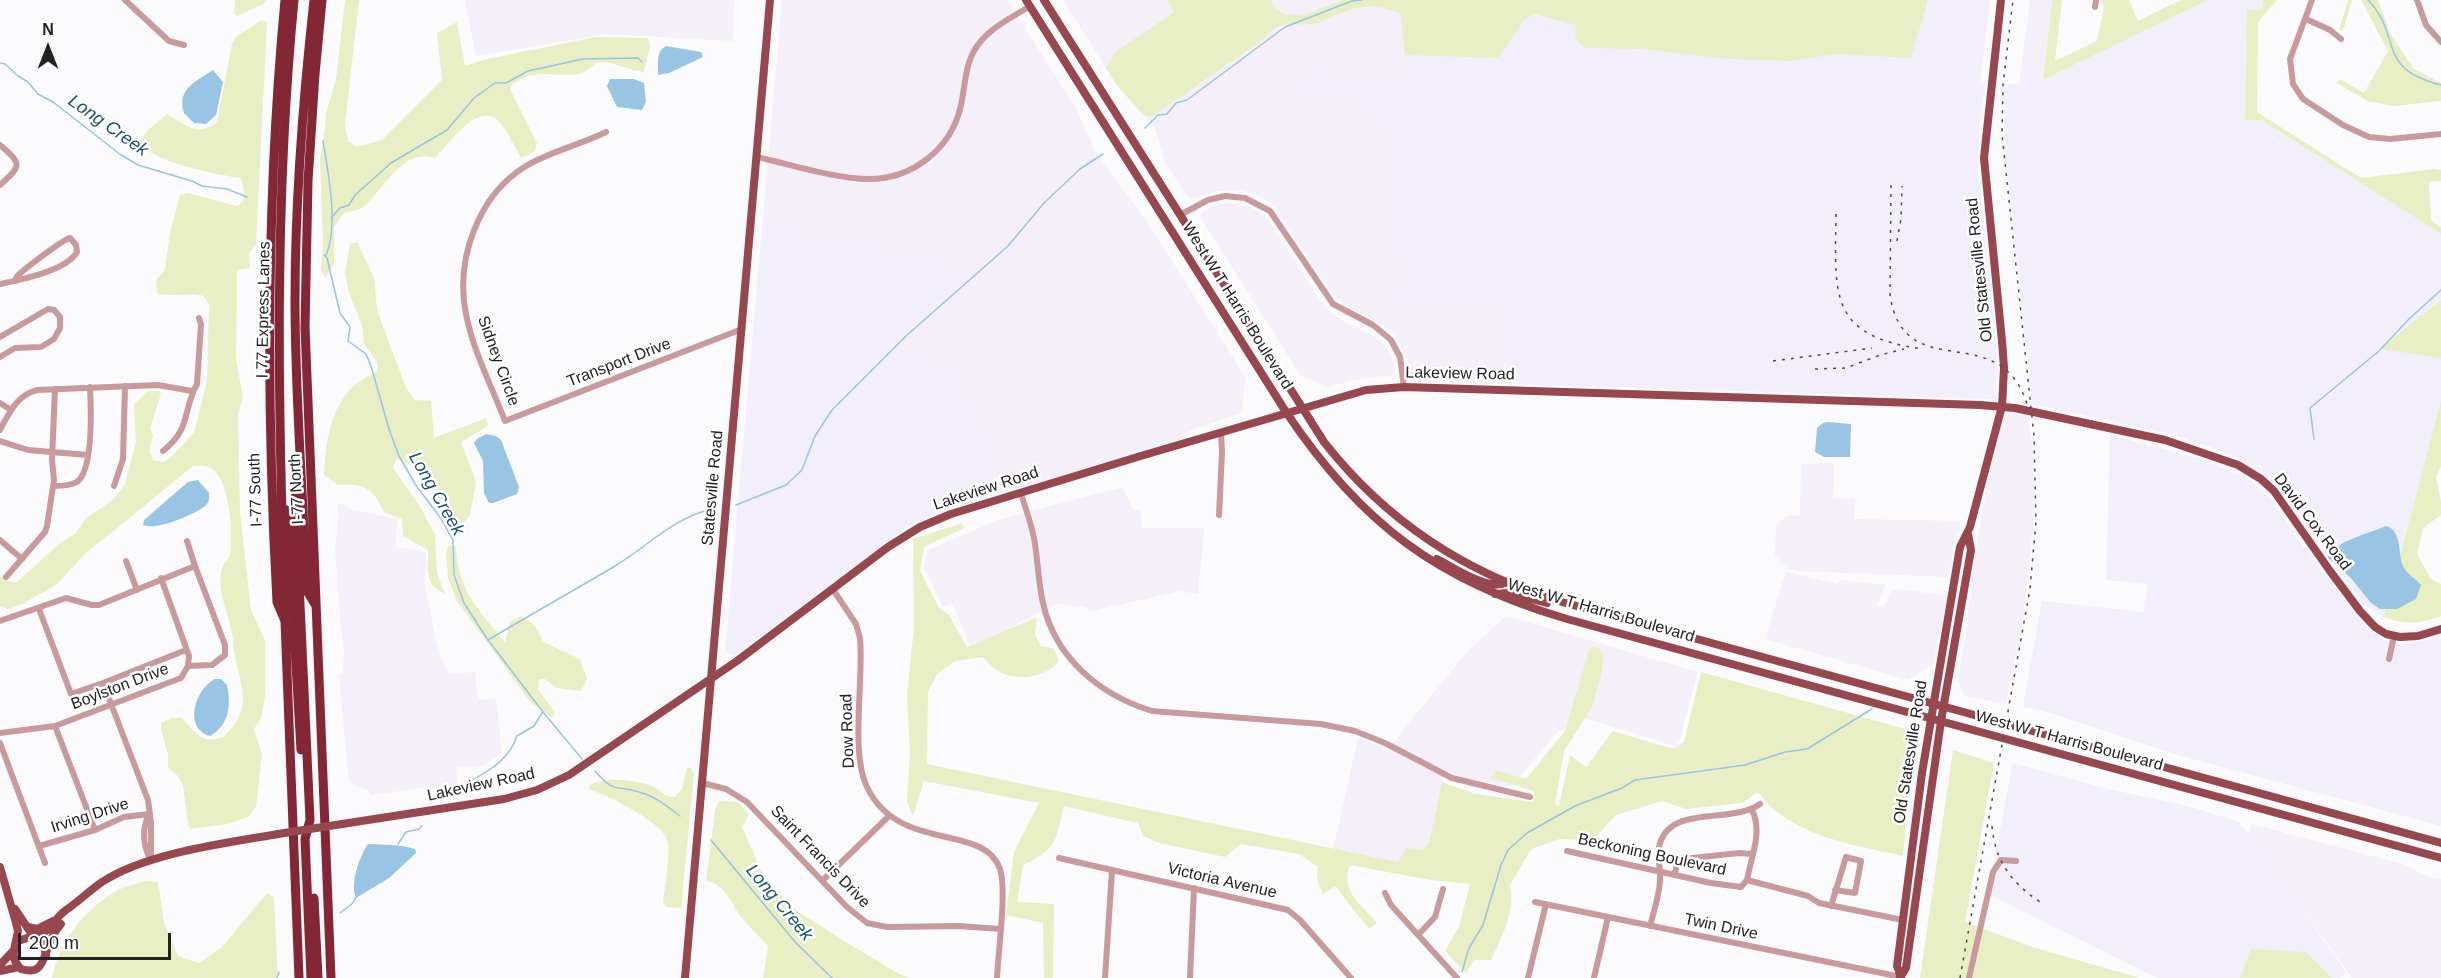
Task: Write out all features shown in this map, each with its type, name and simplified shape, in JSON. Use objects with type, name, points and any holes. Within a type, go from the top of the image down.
[{"type":"highway","name":"I-77 South","points":[[284,0],[271,211],[268,367],[277,602],[285,621],[299,978]]},
{"type":"highway","name":"I 77 Express Lanes","points":[[285,621],[278,319],[282,174],[294,0]]},
{"type":"highway","name":"I 77 Express Lanes","points":[[314,0],[302,116],[295,308],[307,591],[317,608]]},
{"type":"highway","name":"I-77 North","points":[[322,0],[309,147],[305,268],[306,365],[331,978]]},
{"type":"highway","points":[[298,405],[295,495],[307,806],[304,821],[308,830],[305,839],[318,978]]},
{"type":"highway","points":[[279,424],[290,545],[307,806]]},
{"type":"highway","points":[[308,853],[311,978]]},
{"type":"main road","name":"Statesville Road","points":[[685,978],[770,0]]},
{"type":"main road","name":"West W T Harris Boulevard","points":[[1044,0],[1301,408],[1335,457],[1385,508],[1434,545],[1463,563],[1505,583],[1600,613],[2441,843]]},
{"type":"main road","name":"Old Statesville Road","points":[[1900,978],[1897,966],[1933,704],[1960,547],[1966,537],[2002,406],[2004,368],[1984,158],[2001,0]]},
{"type":"main road","name":"West W T Harris Boulevard","points":[[1028,3],[1286,412],[1316,455],[1339,483],[1372,516],[1407,544],[1450,572],[1494,594],[1567,619],[2441,858]]},
{"type":"main road","name":"Lakeview Road","points":[[34,937],[47,932],[61,916],[108,878],[151,860],[279,834],[490,802],[547,786],[604,754],[737,661],[888,547],[920,527],[951,514],[1286,412],[1366,390],[1404,387],[2002,406]]},
{"type":"main road","name":"David Cox Road","points":[[2002,406],[2165,440],[2223,459],[2253,473],[2277,495],[2360,611],[2380,630],[2394,636]]},
{"type":"main road","name":"Old Statesville Road","points":[[1900,978],[1906,968],[1943,706],[1971,550],[1966,537]]},
{"type":"main road","points":[[1955,641],[1957,602],[1966,558],[1966,537]]},
{"type":"main road","points":[[1407,544],[1483,582],[1494,585],[1505,583]]},
{"type":"main road","points":[[1494,594],[1508,593],[1562,607],[1600,613]]},
{"type":"main road","points":[[2394,636],[2418,636],[2441,629]]},
{"type":"main road","points":[[0,867],[18,931],[14,959],[26,978]]},
{"type":"main road","points":[[10,901],[34,937],[43,944],[46,955],[37,978]]},
{"type":"main road","name":"Lakeview Road","points":[[46,955],[52,938],[70,913],[70,909]]},
{"type":"main road","points":[[28,927],[37,929],[61,916]]},
{"type":"main road","points":[[0,965],[22,938],[34,937]]},
{"type":"main road","points":[[0,970],[20,968],[32,970],[42,965]]},
{"type":"street","points":[[125,0],[170,41],[184,45]]},
{"type":"street","points":[[2312,0],[2293,47],[2290,68],[2295,89],[2309,105],[2348,129],[2369,137],[2390,140],[2441,134]]},
{"type":"street","points":[[2417,0],[2426,25],[2441,42]]},
{"type":"street","points":[[757,157],[869,179],[895,175],[920,164],[940,148],[954,126],[961,106],[969,63],[978,44],[997,26],[1028,3]]},
{"type":"street","points":[[2306,19],[2330,30],[2342,39]]},
{"type":"street","name":"Sidney Circle","points":[[506,421],[466,316],[464,282],[474,231],[492,196],[515,173],[537,160],[582,144],[606,132]]},
{"type":"street","points":[[0,145],[16,159],[18,164],[16,170],[0,185]]},
{"type":"street","points":[[1180,216],[1208,200],[1225,196],[1245,198],[1269,211],[1333,304],[1373,325],[1391,340],[1400,357],[1404,387]]},
{"type":"street","points":[[0,284],[16,281],[39,275],[69,260],[77,252],[76,245],[70,238],[63,240],[29,268],[20,272],[15,278],[16,281]]},
{"type":"street","points":[[0,337],[48,309],[54,310],[60,317],[60,328],[54,339],[40,347],[15,348],[0,357]]},
{"type":"street","points":[[163,451],[175,442],[181,432],[192,391],[199,377],[201,324],[199,318]]},
{"type":"street","name":"Transport Drive","points":[[506,421],[742,329]]},
{"type":"street","points":[[0,430],[11,410],[27,393],[55,388],[158,385],[192,391]]},
{"type":"street","points":[[114,486],[123,459],[125,386]]},
{"type":"street","points":[[53,486],[70,485],[76,482],[83,473],[88,455],[90,387]]},
{"type":"street","points":[[6,577],[46,529],[53,486],[55,388]]},
{"type":"street","points":[[0,403],[11,410]]},
{"type":"street","points":[[1219,515],[1221,433]]},
{"type":"street","points":[[0,441],[28,450],[88,455]]},
{"type":"street","points":[[1022,494],[1034,538],[1047,617],[1055,637],[1067,656],[1097,686],[1131,704],[1152,711],[1321,723],[1355,731],[1385,743],[1452,778],[1530,797]]},
{"type":"street","points":[[0,540],[22,559]]},
{"type":"street","points":[[187,541],[225,645],[225,655],[212,665],[188,666]]},
{"type":"street","points":[[126,561],[137,590]]},
{"type":"street","points":[[0,621],[66,598],[99,605],[195,566]]},
{"type":"street","name":"Boylston Drive","points":[[0,733],[55,726],[181,678],[188,666],[186,650],[161,578]]},
{"type":"street","name":"Dow Road","points":[[832,588],[852,617],[860,638],[860,746],[862,771],[872,796],[888,816],[915,830],[974,843],[990,853],[1001,874],[997,978]]},
{"type":"street","points":[[39,609],[71,694],[186,650]]},
{"type":"street","points":[[2389,659],[2394,636]]},
{"type":"street","points":[[103,683],[148,800],[149,814],[145,823],[144,845],[151,860]]},
{"type":"street","points":[[55,726],[95,830]]},
{"type":"street","points":[[0,743],[45,863]]},
{"type":"street","name":"Saint Francis Drive","points":[[702,783],[726,789],[740,796],[858,916],[873,925],[1000,929]]},
{"type":"street","points":[[1650,926],[1660,878],[1659,845],[1664,834],[1672,825],[1683,820],[1752,810],[1760,804]]},
{"type":"street","points":[[1747,880],[1757,829],[1757,820],[1752,810]]},
{"type":"street","name":"Irving Drive","points":[[39,846],[95,830],[124,817],[149,814]]},
{"type":"street","points":[[823,880],[888,816]]},
{"type":"street","name":"Beckoning Boulevard","points":[[1567,851],[1737,887],[1741,887],[1747,880],[1808,896],[1814,901],[1831,906],[1903,920]]},
{"type":"street","points":[[1675,873],[1677,864],[1683,859],[1739,853],[1752,854]]},
{"type":"street","points":[[1831,906],[1835,890],[1846,857],[1861,861],[1855,893],[1835,890]]},
{"type":"street","name":"Victoria Avenue","points":[[1059,858],[1288,910],[1300,920],[1351,978]]},
{"type":"street","points":[[1969,978],[1993,872],[2001,860],[2016,861]]},
{"type":"street","points":[[1105,978],[1112,871]]},
{"type":"street","points":[[1190,978],[1194,888]]},
{"type":"street","points":[[1419,934],[1435,917],[1443,889]]},
{"type":"street","points":[[1385,893],[1391,905],[1457,978]]},
{"type":"street","name":"Twin Drive","points":[[1535,902],[1900,978]]},
{"type":"street","points":[[1528,978],[1546,904]]},
{"type":"street","points":[[1594,978],[1608,916]]},
{"type":"shaded area","points":[[465,0],[734,0],[733,41],[606,34],[476,56]]},
{"type":"shaded area","points":[[782,0],[1007,0],[1076,108],[1095,151],[1151,228],[1246,378],[1241,413],[1183,433],[1184,438],[1129,454],[1130,457],[1000,493],[986,469],[894,341],[974,271],[762,228]]},
{"type":"shaded area","points":[[1063,0],[1410,0],[1408,76],[1298,74],[1295,86],[1336,86],[1395,136],[1391,230],[1404,249],[1402,305],[1512,307],[1509,384],[1411,381],[1408,360],[1397,338],[1383,325],[1336,298],[1275,207],[1255,194],[1238,190],[1218,191],[1190,199],[1165,163],[1155,128],[1117,85]]},
{"type":"shaded area","points":[[1410,0],[1990,0],[1980,83],[1985,84],[1978,165],[1997,352],[1996,399],[1509,384],[1511,307],[1402,306],[1404,250],[1399,249],[1391,230],[1395,136],[1336,86],[1294,86],[1298,74],[1408,76]]},
{"type":"shaded area","points":[[2030,0],[2052,0],[2043,80],[2033,85],[2019,85]]},
{"type":"shaded area","points":[[2208,0],[2263,0],[2264,8],[2247,10],[2245,120],[2260,120],[2441,234],[2441,300],[2379,349],[2441,358],[2441,400],[2384,617],[2363,604],[2291,502],[2261,470],[2241,459],[2170,434],[2032,404],[2005,155],[2003,84],[2033,85]]},
{"type":"shaded area","points":[[1234,203],[1250,207],[1263,215],[1324,306],[1341,320],[1379,339],[1391,355],[1394,373],[1390,376],[1354,380],[1328,387],[1301,376],[1202,220],[1201,215],[1204,210],[1219,204]]},
{"type":"shaded area","points":[[762,228],[974,271],[894,341],[946,371],[994,446],[986,469],[1000,493],[908,526],[735,655],[725,652]]},
{"type":"shaded area","points":[[2011,412],[2028,414],[2034,460],[2034,517],[2023,619],[2006,704],[1964,696],[1958,679],[1986,491],[2000,429],[2005,415]]},
{"type":"shaded area","points":[[2110,435],[2198,458],[2247,478],[2272,500],[2303,546],[2367,629],[2384,641],[2403,645],[2441,637],[2441,826],[2178,755],[2044,711],[2023,707],[2042,601],[2143,612],[2148,584],[2106,580]]},
{"type":"shaded area","points":[[1834,463],[1833,498],[1855,499],[1854,519],[1963,521],[1954,542],[1949,577],[1798,571],[1787,568],[1775,556],[1776,525],[1787,516],[1800,515],[1801,464]]},
{"type":"shaded area","points":[[1123,487],[1133,511],[1140,510],[1142,528],[1204,528],[1198,594],[1180,591],[1092,611],[1084,607],[1056,604],[1006,630],[970,645],[952,603],[943,607],[924,567],[928,550],[1001,519]]},
{"type":"shaded area","points":[[342,503],[352,510],[398,519],[395,547],[426,552],[425,584],[435,638],[444,665],[450,674],[475,672],[478,700],[496,698],[502,753],[483,766],[458,767],[456,770],[458,783],[370,795],[369,791],[352,784],[348,775],[339,674],[343,673],[344,650],[335,547],[339,516],[337,505]]},
{"type":"shaded area","points":[[1786,572],[1837,584],[1841,580],[1886,585],[1876,607],[1884,607],[1891,592],[1899,589],[1948,596],[1933,664],[1908,680],[1765,639]]},
{"type":"shaded area","points":[[1506,616],[1698,672],[1678,744],[1675,746],[1571,714],[1565,731],[1559,730],[1511,787],[1463,778],[1445,770],[1429,843],[1422,851],[1398,862],[1333,850],[1358,738],[1387,750],[1467,652]]},
{"type":"shaded area","points":[[2013,763],[2108,789],[2188,806],[2239,822],[2346,972],[2340,978],[2157,978],[1988,894]]},
{"type":"shaded area","points":[[2251,824],[2402,864],[2432,878],[2441,879],[2441,978],[2352,978],[2248,835]]},
{"type":"green space","points":[[235,0],[266,0],[263,4],[237,16],[234,13]]},
{"type":"green space","points":[[345,0],[359,0],[345,125],[348,141],[357,147],[382,140],[442,80],[437,33],[457,22],[465,66],[487,59],[596,37],[648,38],[650,46],[644,72],[597,62],[581,73],[573,75],[539,74],[512,84],[510,89],[537,143],[535,151],[521,158],[507,132],[496,119],[488,116],[471,121],[435,158],[423,156],[412,159],[394,172],[362,208],[344,213],[334,227],[334,264],[325,278],[321,270],[323,244],[320,160],[326,113],[336,80]]},
{"type":"green space","points":[[1167,0],[1271,0],[1273,7],[1286,15],[1306,14],[1343,0],[1928,0],[1911,58],[1837,54],[1789,61],[1729,59],[1643,49],[1585,48],[1575,38],[1576,25],[1535,14],[1525,19],[1498,58],[1405,55],[1400,13],[1377,7],[1359,7],[1314,24],[1286,25],[1275,28],[1257,44],[1152,117],[1143,115],[1117,85],[1106,68],[1114,53],[1174,12]]},
{"type":"green space","points":[[2052,0],[2062,0],[2055,61],[2097,41],[2104,7],[2101,0],[2129,0],[2138,21],[2181,0],[2208,0],[2043,80]]},
{"type":"green space","points":[[2263,0],[2277,0],[2258,22],[2257,112],[2361,178],[2441,170],[2441,181],[2429,182],[2431,220],[2441,227],[2441,234],[2261,120],[2245,120],[2247,10],[2263,8]]},
{"type":"green space","points":[[2348,0],[2352,0],[2343,31],[2339,30]]},
{"type":"green space","points":[[2361,0],[2378,0],[2390,33],[2414,69],[2441,83],[2441,101],[2393,106],[2367,101],[2337,83],[2340,79],[2364,93],[2388,51]]},
{"type":"green space","points":[[262,20],[267,22],[256,244],[249,253],[250,268],[237,270],[236,359],[243,397],[238,414],[240,513],[251,610],[265,640],[265,696],[261,718],[254,729],[262,755],[256,807],[248,817],[227,824],[190,829],[183,785],[178,776],[168,768],[168,755],[161,723],[172,718],[182,718],[205,739],[217,739],[224,736],[236,722],[243,698],[233,636],[221,586],[222,569],[230,554],[231,546],[229,510],[223,486],[214,470],[209,467],[193,466],[85,554],[56,585],[24,603],[8,609],[0,606],[0,575],[16,583],[60,543],[76,533],[86,518],[113,500],[125,484],[136,442],[134,404],[148,391],[159,391],[161,394],[150,428],[153,436],[149,452],[154,460],[163,462],[169,459],[194,433],[207,381],[209,305],[204,296],[157,293],[156,280],[165,270],[170,233],[180,195],[187,193],[237,206],[243,202],[244,190],[241,178],[202,171],[171,161],[157,156],[140,142],[147,131],[167,114],[197,129],[203,129],[217,122],[232,44],[237,36]]},
{"type":"green space","points":[[357,242],[374,278],[377,310],[406,388],[415,400],[431,401],[434,438],[486,418],[488,426],[461,442],[476,482],[470,515],[456,533],[434,488],[418,470],[396,459],[393,468],[419,505],[435,534],[437,573],[445,594],[430,581],[428,550],[403,536],[402,519],[384,512],[376,497],[367,489],[355,485],[338,485],[324,475],[330,428],[339,405],[356,384],[378,371],[377,362],[364,344],[362,325],[349,293],[345,273],[350,244]]},
{"type":"green space","points":[[2441,300],[2441,358],[2379,349]]},
{"type":"green space","points":[[2441,400],[2441,466],[2436,477],[2441,515],[2423,528],[2417,554],[2431,579],[2441,584],[2441,616],[2419,622],[2399,621],[2384,617]]},
{"type":"green space","points":[[962,523],[964,528],[924,547],[920,571],[939,608],[949,615],[967,647],[1037,617],[1035,635],[1041,646],[1054,649],[1059,661],[1047,671],[1031,677],[1014,676],[998,671],[983,657],[955,661],[937,674],[928,692],[927,764],[1398,862],[1406,848],[1422,850],[1429,843],[1442,782],[1475,794],[1533,802],[1534,791],[1491,778],[1495,770],[1526,779],[1565,731],[1589,650],[1595,646],[1604,653],[1601,676],[1592,707],[1564,751],[1555,804],[1559,806],[1570,755],[1586,767],[1613,731],[1673,749],[1684,742],[1701,672],[1916,732],[1903,856],[1843,842],[1805,829],[1787,819],[1758,792],[1742,803],[1686,809],[1662,801],[1616,815],[1593,840],[1560,839],[1531,849],[1510,885],[1510,914],[1491,960],[1474,960],[1466,973],[1445,951],[1459,927],[1470,884],[1431,880],[1350,865],[1348,882],[1350,890],[1377,923],[1369,929],[1335,886],[1323,894],[1317,879],[1318,867],[1299,854],[1241,844],[1225,857],[1159,843],[1143,836],[1138,823],[1064,806],[1054,842],[1043,854],[1023,865],[1017,902],[1054,904],[1053,978],[1044,978],[1043,923],[1006,915],[1014,852],[1039,803],[924,781],[913,816],[907,801],[910,751],[907,696],[914,626],[913,539]]},
{"type":"green space","points":[[449,545],[456,547],[461,576],[472,599],[505,643],[510,622],[521,616],[535,626],[543,642],[580,659],[587,679],[581,691],[557,688],[545,679],[539,679],[538,689],[555,713],[552,717],[531,703],[457,601],[448,578],[446,552]]},
{"type":"green space","points":[[1953,750],[1994,763],[1965,922],[2035,948],[2140,978],[1920,978]]},
{"type":"green space","points":[[687,768],[691,768],[694,774],[681,908],[666,907],[663,903],[668,842],[664,835],[646,818],[621,803],[589,789],[589,786],[603,781],[627,780],[650,785],[664,794],[675,797],[682,789]]},
{"type":"green space","points":[[719,801],[737,802],[749,814],[742,827],[762,873],[797,911],[901,975],[911,978],[763,978],[768,946],[742,918],[723,890],[706,881],[715,810]]},
{"type":"green space","points":[[145,881],[158,882],[164,923],[178,956],[199,963],[221,948],[267,893],[274,897],[278,978],[52,978],[67,939],[84,917],[118,890]]},
{"type":"green space","points":[[2251,949],[2306,952],[2332,978],[2240,978]]},
{"type":"water","points":[[666,46],[701,52],[703,57],[669,73],[658,75],[659,55]]},
{"type":"water","points":[[213,70],[223,82],[216,115],[206,124],[194,123],[184,113],[182,105],[185,92]]},
{"type":"water","points":[[610,79],[634,79],[644,83],[646,102],[642,110],[617,107],[607,86]]},
{"type":"water","points":[[1828,422],[1851,424],[1850,457],[1824,457],[1815,452],[1817,428]]},
{"type":"water","points":[[486,434],[496,436],[501,440],[519,487],[517,494],[493,503],[489,503],[484,493],[483,461],[474,443]]},
{"type":"water","points":[[198,480],[209,493],[205,506],[174,521],[156,526],[143,525],[144,520],[188,482]]},
{"type":"water","points":[[2386,526],[2395,533],[2404,568],[2421,585],[2416,599],[2397,609],[2380,609],[2371,603],[2350,577],[2328,558],[2330,553],[2344,543]]},
{"type":"water","points":[[215,679],[221,679],[227,685],[229,707],[222,726],[210,736],[202,732],[194,717],[202,691]]},
{"type":"water","points":[[368,844],[403,846],[415,849],[416,853],[389,878],[356,898],[354,885],[356,871]]},
{"type":"waterway","points":[[1145,128],[1158,115],[1167,114],[1176,103],[1187,100],[1285,27],[1352,1],[1362,0]]},
{"type":"waterway","points":[[2368,0],[2385,26],[2398,61],[2420,78],[2441,85]]},
{"type":"waterway","points":[[331,218],[340,208],[349,205],[355,195],[391,163],[447,130],[474,98],[495,83],[506,83],[528,71],[583,59],[638,58],[642,62]]},
{"type":"waterway","name":"Long Creek","points":[[0,63],[5,64],[28,82],[38,94],[53,102],[121,155],[138,165],[202,186],[227,189],[247,197]]},
{"type":"waterway","points":[[323,141],[330,183],[332,214],[330,243],[326,255]]},
{"type":"waterway","points":[[736,505],[786,485],[802,470],[815,436],[832,410],[906,336],[1008,246],[1044,203],[1080,169],[1103,154]]},
{"type":"waterway","name":"Long Creek","points":[[324,255],[327,258],[340,313],[350,327],[348,341],[366,354],[399,456],[453,540],[454,575],[464,603],[488,640],[582,759]]},
{"type":"waterway","points":[[2314,439],[2310,408],[2379,351],[2441,290]]},
{"type":"waterway","points":[[488,640],[615,566],[686,518],[713,509]]},
{"type":"waterway","points":[[1462,972],[1469,948],[1483,925],[1501,865],[1508,850],[1527,833],[1575,806],[1622,788],[1635,780],[1745,765],[1785,752],[1807,749],[1872,709]]},
{"type":"waterway","points":[[461,787],[501,760],[508,753],[517,736],[534,726],[542,713]]},
{"type":"waterway","name":"Long Creek","points":[[595,771],[611,785],[650,796],[680,816]]},
{"type":"waterway","points":[[430,803],[435,796],[450,793]]},
{"type":"waterway","points":[[398,844],[406,832],[422,826]]},
{"type":"waterway","name":"Long Creek","points":[[711,840],[795,942],[832,978]]},
{"type":"waterway","points":[[340,913],[353,903],[356,897]]},
{"type":"waterway","points":[[277,978],[279,972]]},
{"type":"railway","points":[[1960,978],[2030,589],[2036,521],[2034,436],[2002,134],[2003,85],[2013,0]]},
{"type":"railway","points":[[1891,185],[1890,295],[1899,323],[1913,339],[1932,347],[1975,355],[1996,363],[2014,378],[2027,404]]},
{"type":"railway","points":[[1897,241],[1901,219],[1902,186]]},
{"type":"railway","points":[[1836,214],[1838,289],[1844,307],[1853,322],[1869,334],[1892,343],[1923,349]]},
{"type":"railway","points":[[1773,361],[1872,348]]},
{"type":"railway","points":[[1815,369],[1846,368],[1904,349]]},
{"type":"railway","points":[[1992,826],[2001,861],[2013,879],[2040,902]]}]
